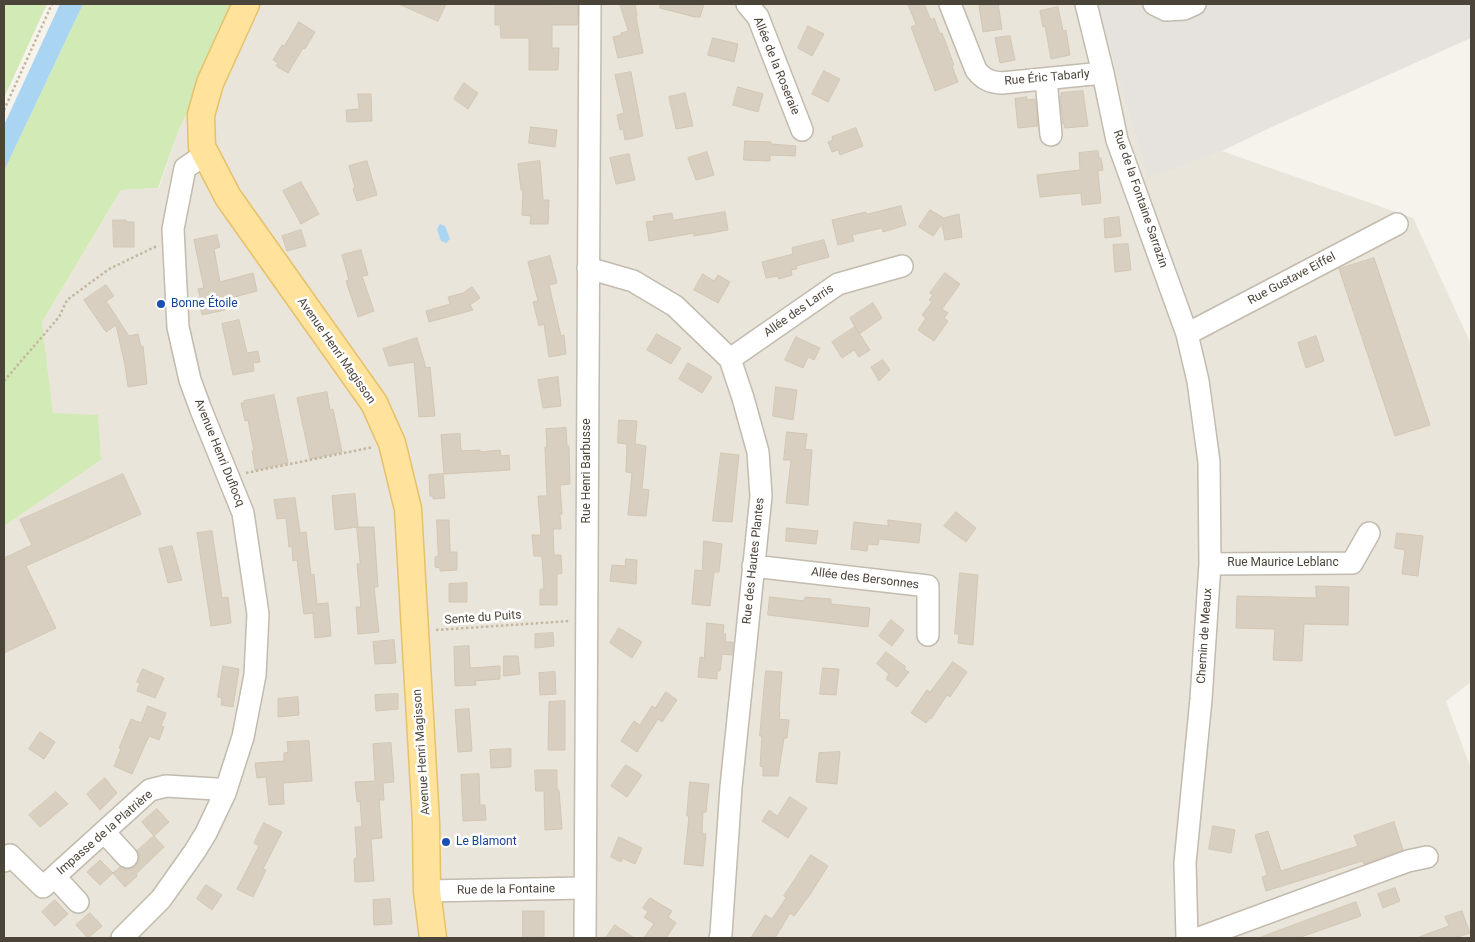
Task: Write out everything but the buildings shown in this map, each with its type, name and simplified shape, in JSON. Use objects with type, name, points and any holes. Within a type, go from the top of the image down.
[{"type":"main road","name":"Avenue Henri Magisson","points":[[246,4],[210,83],[201,115],[202,147],[228,197],[374,403],[392,444],[408,510],[426,822],[428,891],[433,938]]},
{"type":"street","name":"Rue Henri Barbusse","points":[[585,938],[590,4]]},
{"type":"street","name":"Allée de la Roseraie","points":[[747,4],[758,17],[802,130]]},
{"type":"street","name":"Rue Éric Tabarly","points":[[950,4],[976,70],[983,78],[990,82],[1002,83],[1103,73]]},
{"type":"street","name":"Rue de la Fontaine Sarrazin","points":[[1086,4],[1118,140],[1187,334]]},
{"type":"street","points":[[1154,4],[1166,10],[1184,9],[1196,4]]},
{"type":"street","points":[[1046,79],[1051,135]]},
{"type":"street","name":"Avenue Henri Duflocq","points":[[122,938],[161,900],[206,833],[225,793],[243,737],[255,675],[258,614],[243,513],[190,380],[178,328],[173,229],[185,168],[206,154]]},
{"type":"street","name":"Rue Gustave Eiffel","points":[[1187,334],[1398,224]]},
{"type":"street","name":"Allée des Larris","points":[[730,359],[838,284],[902,266]]},
{"type":"street","name":"Rue des Hautes Plantes","points":[[588,268],[634,281],[676,306],[730,359],[758,452],[761,496],[731,787],[720,938]]},
{"type":"street","name":"Chemin de Meaux","points":[[1187,334],[1198,381],[1209,462],[1210,564],[1201,700],[1185,863],[1187,938]]},
{"type":"street","name":"Rue Maurice Leblanc","points":[[1210,564],[1352,563],[1369,533]]},
{"type":"street","name":"Allée des Bersonnes","points":[[753,566],[928,586],[928,635]]},
{"type":"street","name":"Impasse de la Platrière","points":[[4,861],[10,855],[43,888],[150,790],[166,786],[216,789],[225,793]]},
{"type":"street","points":[[104,832],[127,858]]},
{"type":"street","points":[[1199,938],[1399,865],[1426,857]]},
{"type":"street","points":[[55,877],[78,902]]},
{"type":"street","name":"Rue de la Fontaine","points":[[428,891],[584,888]]},
{"type":"path","points":[[4,110],[52,4]]},
{"type":"path","points":[[4,381],[59,317],[67,300],[110,269],[174,238]]},
{"type":"path","points":[[228,476],[392,444]]},
{"type":"path","name":"Sente du Puits","points":[[415,635],[441,629],[553,622]]},
{"type":"shaded area","points":[[241,4],[1098,4],[1148,177],[1222,151],[1413,218],[1471,344],[1471,682],[1446,701],[1471,769],[1471,938],[4,938],[4,526],[101,460],[53,413],[42,322],[121,190],[159,188],[179,129]]},
{"type":"shaded area","points":[[1098,4],[1471,4],[1471,38],[1222,151],[1148,178]]},
{"type":"green space","points":[[4,4],[47,4],[4,98]]},
{"type":"green space","points":[[83,4],[240,4],[179,129],[158,188],[121,190],[42,322],[53,413],[98,415],[101,460],[4,526],[4,171]]},
{"type":"water","points":[[60,4],[83,4],[4,171],[4,125]]},
{"type":"water","points":[[440,224],[445,226],[450,239],[446,243],[441,241],[437,229]]},
{"type":"place","name":"Bonne Étoile","points":[[161,304]]},
{"type":"place","name":"Le Blamont","points":[[446,842]]}]
